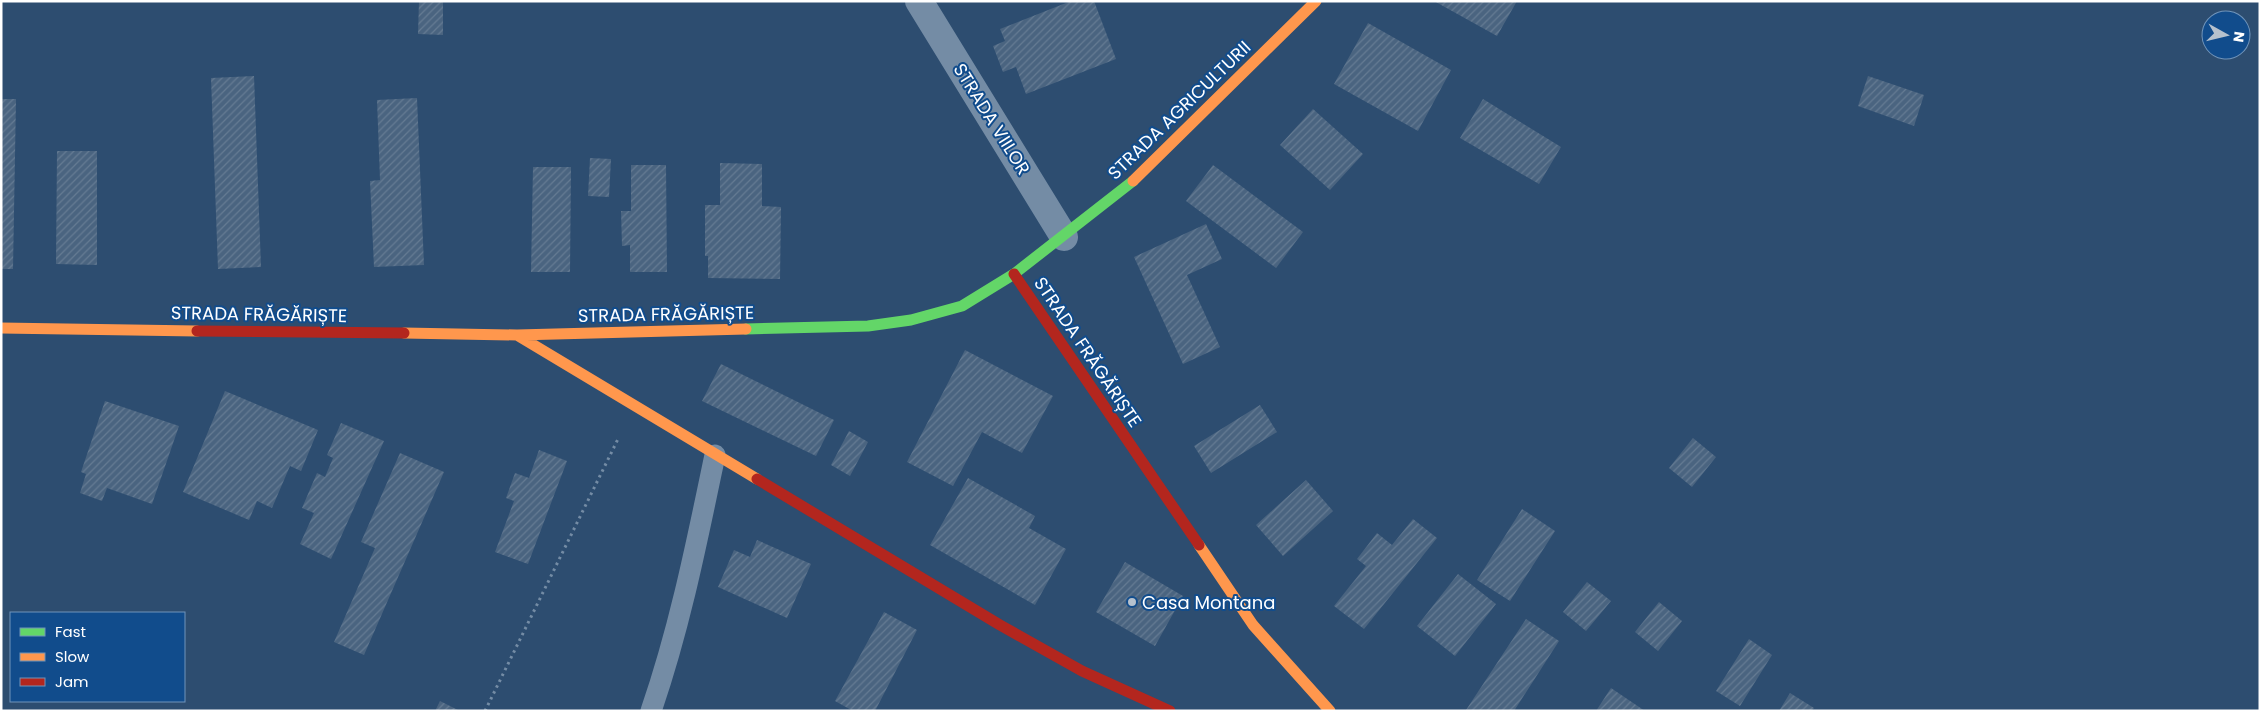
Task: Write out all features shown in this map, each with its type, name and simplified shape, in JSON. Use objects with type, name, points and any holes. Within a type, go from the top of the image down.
[{"type":"street","name":"STRADA VIILOR","points":[[919,1],[1064,237]]},
{"type":"street","name":"STRADA AGRICULTURII","points":[[1014,274],[1064,237],[1143,173],[1316,1]]},
{"type":"street","name":"STRADA FRĂGĂRIȘTE","points":[[1,328],[517,335],[868,326],[911,320],[962,306],[1014,274],[1253,625],[1330,711]]},
{"type":"street","points":[[517,335],[634,407],[1000,625],[1082,671],[1170,711]]},
{"type":"lane","points":[[651,711],[664,675],[682,611],[715,455]]},
{"type":"path","points":[[485,711],[634,407]]},
{"type":"building","points":[[419,1],[443,1],[443,35],[418,34]]},
{"type":"building","points":[[1071,1],[1094,1],[1116,59],[1026,94],[1016,67],[1003,72],[993,46],[1005,41],[1000,29]]},
{"type":"building","points":[[1434,1],[1517,1],[1497,36]]},
{"type":"building","points":[[1368,23],[1451,70],[1418,131],[1334,84]]},
{"type":"building","points":[[254,76],[261,267],[218,269],[211,78]]},
{"type":"building","points":[[1868,76],[1924,95],[1914,126],[1858,106]]},
{"type":"building","points":[[417,98],[424,265],[374,267],[370,181],[380,180],[377,100]]},
{"type":"building","points":[[1,99],[16,99],[13,269],[1,269]]},
{"type":"building","points":[[1483,99],[1561,147],[1539,184],[1460,138]]},
{"type":"building","points":[[1313,109],[1363,154],[1330,190],[1280,145]]},
{"type":"building","points":[[57,151],[97,151],[97,265],[56,264]]},
{"type":"building","points":[[590,158],[611,159],[609,197],[588,196]]},
{"type":"building","points":[[720,163],[762,164],[762,206],[781,207],[780,279],[708,278],[708,256],[705,256],[705,205],[720,205]]},
{"type":"building","points":[[631,165],[666,165],[667,272],[630,272],[630,245],[622,246],[621,211],[631,211]]},
{"type":"building","points":[[1213,165],[1303,232],[1276,268],[1186,201]]},
{"type":"building","points":[[533,167],[571,167],[570,272],[531,272]]},
{"type":"building","points":[[1206,224],[1222,259],[1187,275],[1220,347],[1183,364],[1134,257]]},
{"type":"building","points":[[965,350],[1053,396],[1022,453],[982,432],[953,486],[907,462]]},
{"type":"building","points":[[721,364],[834,420],[816,456],[702,401]]},
{"type":"building","points":[[225,391],[318,430],[301,471],[290,466],[272,508],[257,501],[249,520],[183,492]]},
{"type":"building","points":[[105,401],[179,426],[152,504],[107,488],[102,501],[80,493],[86,474],[81,472]]},
{"type":"building","points":[[1260,405],[1277,432],[1211,473],[1194,446]]},
{"type":"building","points":[[341,423],[384,441],[331,559],[300,544],[314,513],[302,508],[317,473],[325,477],[333,458],[327,455]]},
{"type":"building","points":[[849,431],[868,442],[850,476],[831,465]]},
{"type":"building","points":[[1693,438],[1716,457],[1692,487],[1669,468]]},
{"type":"building","points":[[539,450],[567,461],[528,564],[495,552],[514,501],[506,498],[515,473],[529,478]]},
{"type":"building","points":[[400,453],[444,472],[364,655],[334,642],[375,548],[361,542]]},
{"type":"building","points":[[968,478],[1035,516],[1029,528],[1066,549],[1035,605],[930,545]]},
{"type":"building","points":[[1306,480],[1333,511],[1283,556],[1256,525]]},
{"type":"building","points":[[1522,509],[1555,531],[1510,601],[1477,580]]},
{"type":"building","points":[[1413,519],[1437,538],[1364,629],[1334,606],[1366,566],[1357,559],[1377,533],[1392,545]]},
{"type":"building","points":[[757,540],[811,564],[787,618],[718,587],[734,550],[750,557]]},
{"type":"building","points":[[1125,562],[1183,596],[1155,646],[1096,612]]},
{"type":"building","points":[[1458,574],[1496,604],[1455,656],[1417,626]]},
{"type":"building","points":[[1587,582],[1611,601],[1586,631],[1563,612]]},
{"type":"building","points":[[1659,602],[1682,621],[1658,651],[1635,632]]},
{"type":"building","points":[[884,612],[917,630],[875,711],[853,711],[835,701]]},
{"type":"building","points":[[1526,619],[1559,641],[1514,711],[1466,710]]},
{"type":"building","points":[[1749,639],[1772,655],[1740,706],[1716,691]]},
{"type":"building","points":[[1611,688],[1645,711],[1596,711]]},
{"type":"building","points":[[1790,693],[1814,708],[1812,711],[1779,711]]},
{"type":"building","points":[[440,701],[460,711],[435,711]]},
{"type":"traffic: fast","points":[[746,329],[868,326],[911,320],[962,306],[1014,274],[1133,181]]},
{"type":"traffic: slow","points":[[1133,181],[1316,1]]},
{"type":"traffic: slow","points":[[1,328],[197,331]]},
{"type":"traffic: slow","points":[[404,333],[517,335],[746,329]]},
{"type":"traffic: slow","points":[[517,335],[757,479]]},
{"type":"traffic: slow","points":[[1199,545],[1253,625],[1330,711]]},
{"type":"traffic: jam","points":[[1014,274],[1199,545]]},
{"type":"traffic: jam","points":[[197,331],[404,333]]},
{"type":"traffic: jam","points":[[757,479],[1000,625],[1082,671],[1170,711]]},
{"type":"place","name":"Casa Montana","points":[[1132,602]]}]
